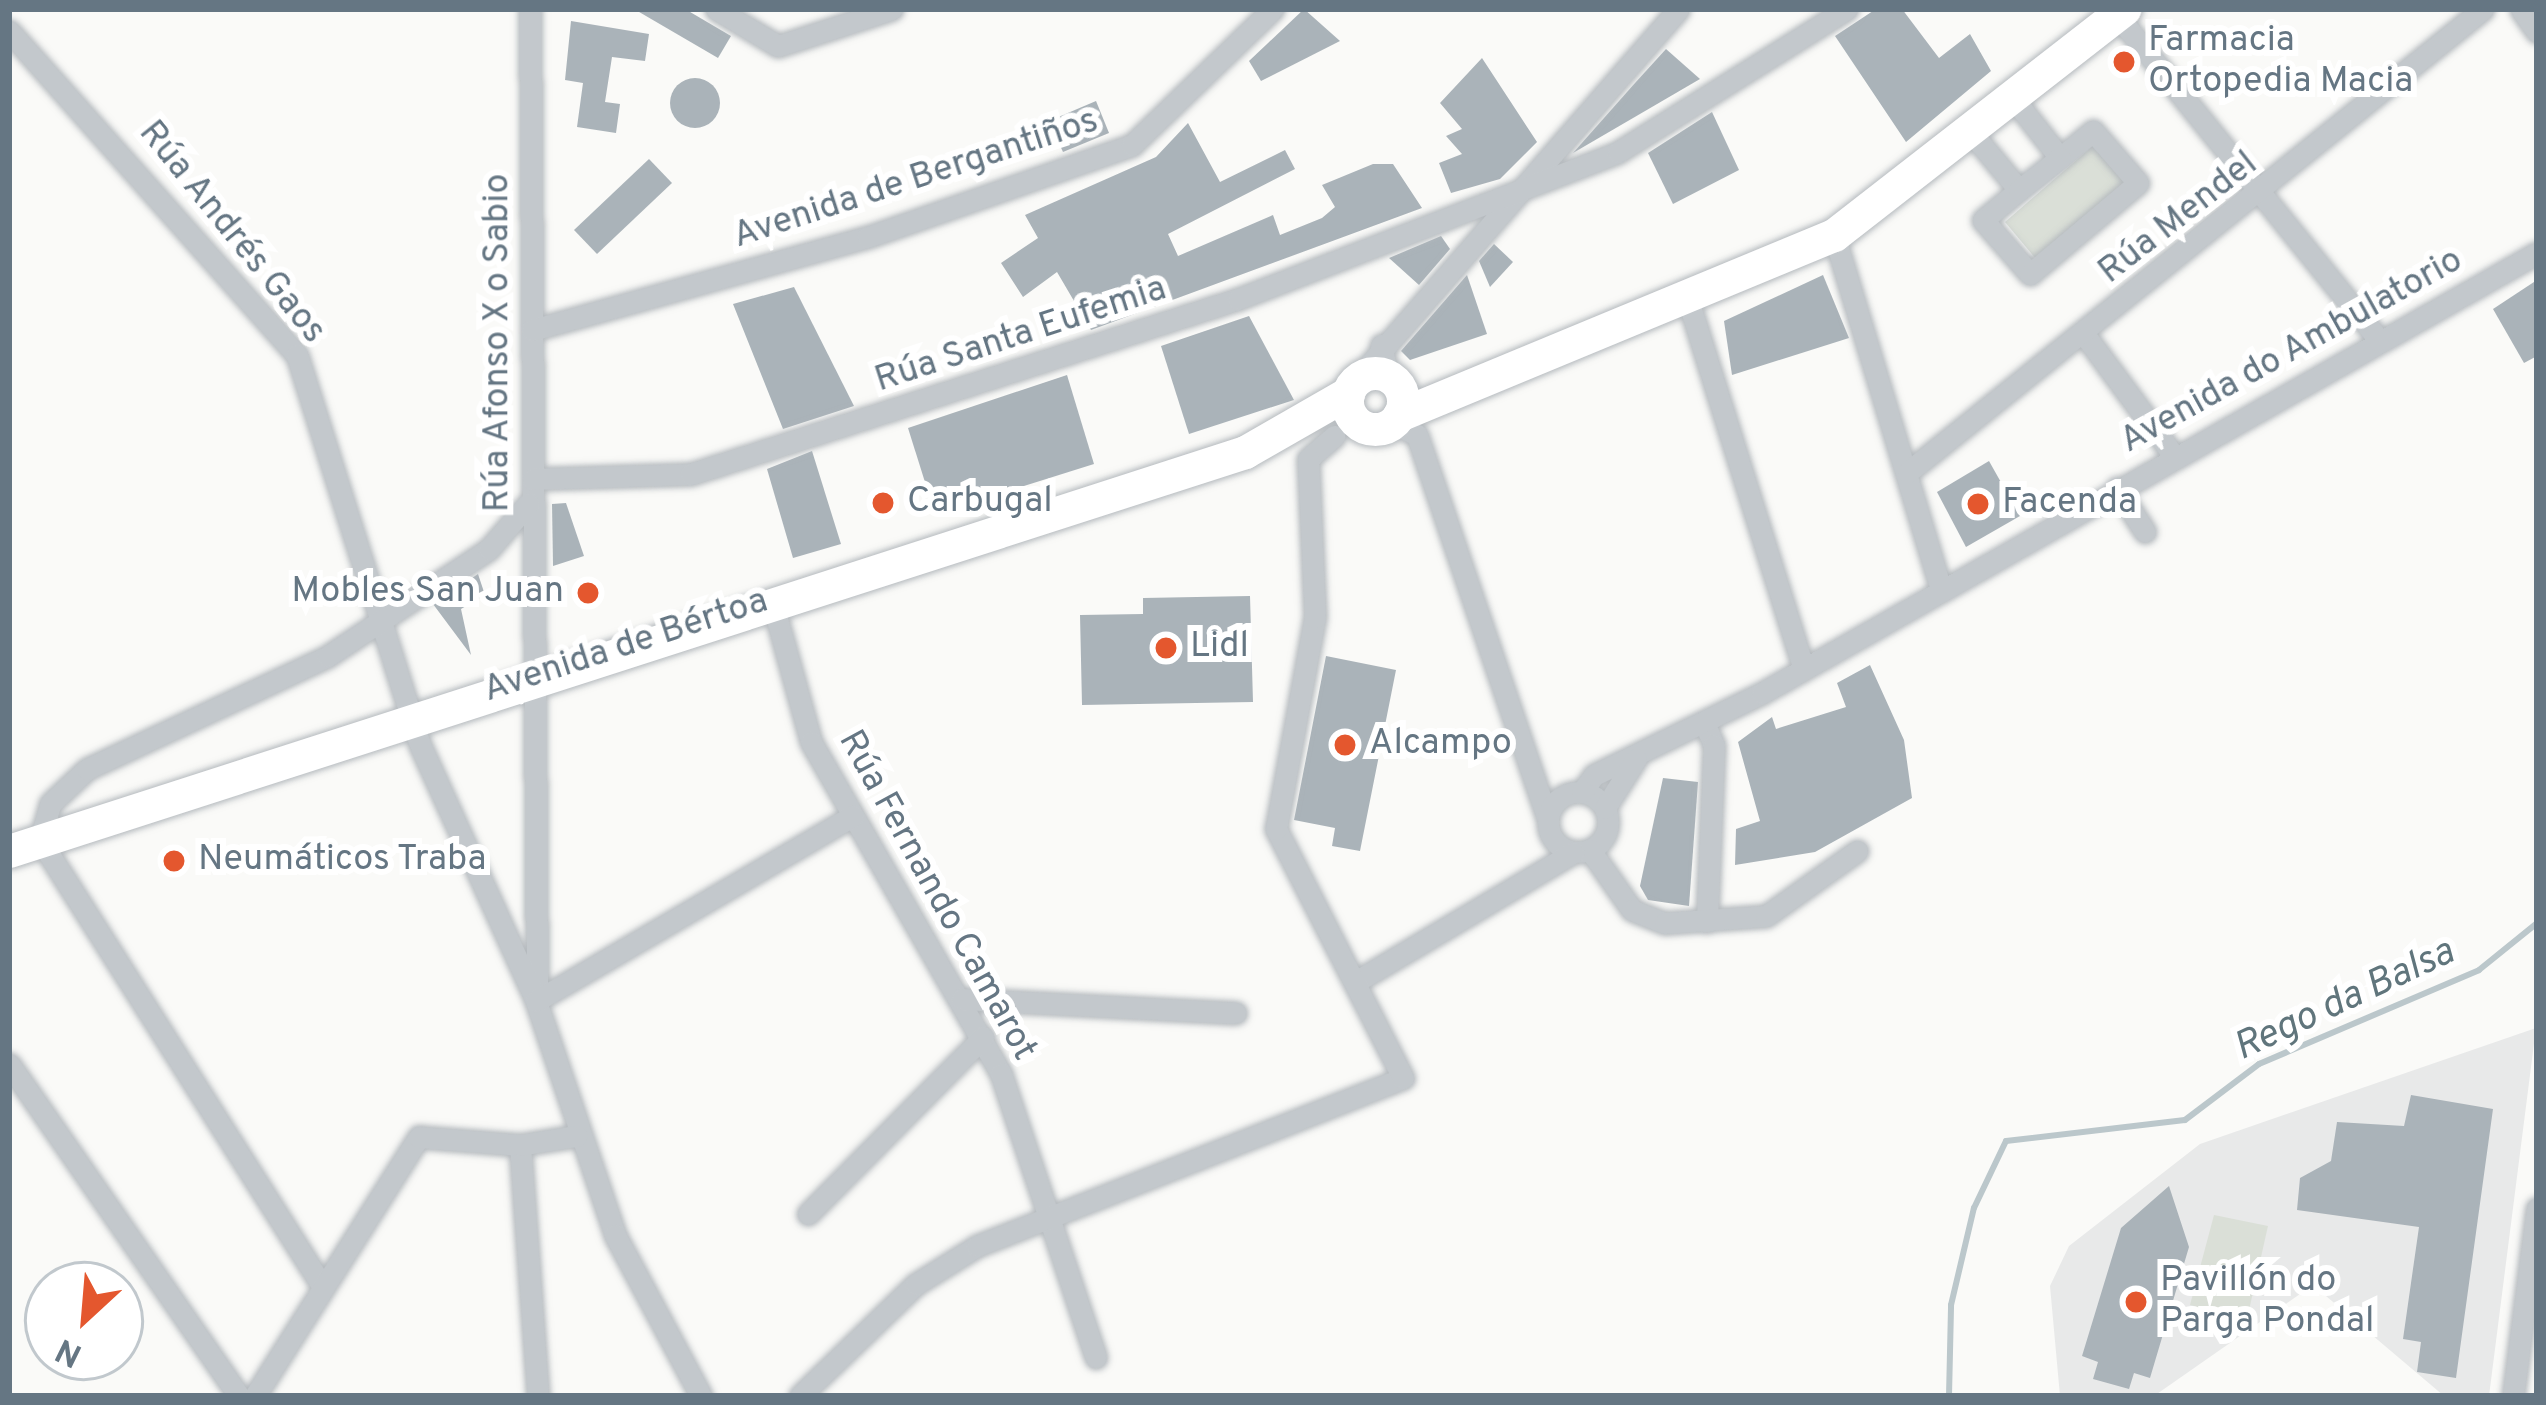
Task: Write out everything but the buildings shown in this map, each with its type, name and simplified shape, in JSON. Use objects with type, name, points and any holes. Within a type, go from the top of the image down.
[{"type":"main road","points":[[1374,397],[1437,391],[1689,303],[1834,235],[2118,11]]},
{"type":"main road","name":"Avenida de Bértoa","points":[[25,846],[534,676],[1258,451],[1374,397]]},
{"type":"street","name":"Rúa Afonso X o Sabio","points":[[530,9],[532,479],[527,504],[540,914],[536,1001]]},
{"type":"street","points":[[716,9],[778,46],[892,9]]},
{"type":"street","name":"Avenida de Bergantiños","points":[[532,330],[868,237],[1132,145],[1273,9]]},
{"type":"street","points":[[800,1396],[916,1284],[1046,1216],[1403,1078],[1276,829],[1315,617],[1308,459],[1374,397],[1515,193],[1679,9]]},
{"type":"street","name":"Rúa Santa Eufemia","points":[[532,479],[691,474],[1216,307],[1618,152],[1847,9]]},
{"type":"street","name":"Rúa Mendel","points":[[1908,472],[2264,195],[2483,9]]},
{"type":"street","points":[[2522,9],[2537,32]]},
{"type":"street","points":[[2118,11],[2379,340]]},
{"type":"street","name":"Rúa Andrés Gaos","points":[[9,31],[297,355],[388,620],[410,716],[536,1001]]},
{"type":"street","points":[[2013,98],[2060,158]]},
{"type":"street","points":[[1970,131],[2019,190]]},
{"type":"street","points":[[2093,131],[2138,183],[2030,274],[1983,220],[2019,190],[2093,131]]},
{"type":"street","points":[[1834,235],[1940,587]]},
{"type":"street","name":"Avenida do Ambulatorio","points":[[1548,826],[1594,775],[1636,759],[1804,669],[1940,587],[2537,253]]},
{"type":"street","points":[[1689,303],[1804,669]]},
{"type":"street","points":[[2084,334],[2174,456]]},
{"type":"street","points":[[1374,397],[1417,436],[1548,826],[1581,851],[1632,910],[1707,922],[1766,916],[1857,850]]},
{"type":"street","points":[[1258,451],[1308,459]]},
{"type":"street","points":[[2117,488],[2146,532]]},
{"type":"street","points":[[321,1284],[25,846],[50,805],[111,754],[251,696],[388,620],[489,549],[527,504]]},
{"type":"street","name":"Rúa Fernando Camarot","points":[[772,601],[811,742],[983,1036],[1096,1358]]},
{"type":"street","points":[[1704,722],[1714,746],[1707,922]]},
{"type":"street","name":"Avenida do Ambulatorio","points":[[1581,851],[1604,837],[1605,808],[1636,759]]},
{"type":"street","points":[[1582,792],[1605,808]]},
{"type":"street","points":[[701,1396],[576,1136],[536,1001],[853,816]]},
{"type":"street","points":[[1529,877],[1548,826]]},
{"type":"street","points":[[1357,981],[1529,877],[1581,851]]},
{"type":"street","points":[[501,921],[540,914]]},
{"type":"street","points":[[962,999],[1236,1012]]},
{"type":"street","points":[[808,1214],[983,1036]]},
{"type":"street","points":[[9,1064],[239,1396]]},
{"type":"street","points":[[256,1396],[321,1284],[419,1137],[520,1145],[576,1136]]},
{"type":"street","points":[[520,1145],[538,1396]]},
{"type":"street","points":[[2513,1396],[2529,1334],[2537,1209]]},
{"type":"shaded area","points":[[2095,144],[2127,180],[2036,259],[2005,222]]},
{"type":"shaded area","points":[[2536,1028],[2489,1396],[2444,1396],[2313,1285],[2154,1396],[2060,1396],[2050,1286],[2069,1246],[2200,1144]]},
{"type":"shaded area","points":[[2214,1215],[2268,1226],[2247,1319],[2190,1305]]},
{"type":"waterway","name":"Rego da Balsa","points":[[1949,1396],[1951,1305],[1974,1208],[2006,1141],[2185,1120],[2259,1064],[2479,970],[2537,923]]},
{"type":"place","name":"Farmacia Ortopedia Macia","points":[[2124,62]]},
{"type":"place","name":"Carbugal","points":[[883,503]]},
{"type":"place","name":"Facenda","points":[[1978,504]]},
{"type":"place","name":"Mobles San Juan","points":[[588,593]]},
{"type":"place","name":"Lidl","points":[[1166,648]]},
{"type":"place","name":"Alcampo","points":[[1345,745]]},
{"type":"place","name":"Neumáticos Traba","points":[[174,861]]},
{"type":"place","name":"Pavillón do Parga Pondal","points":[[2136,1302]]}]
